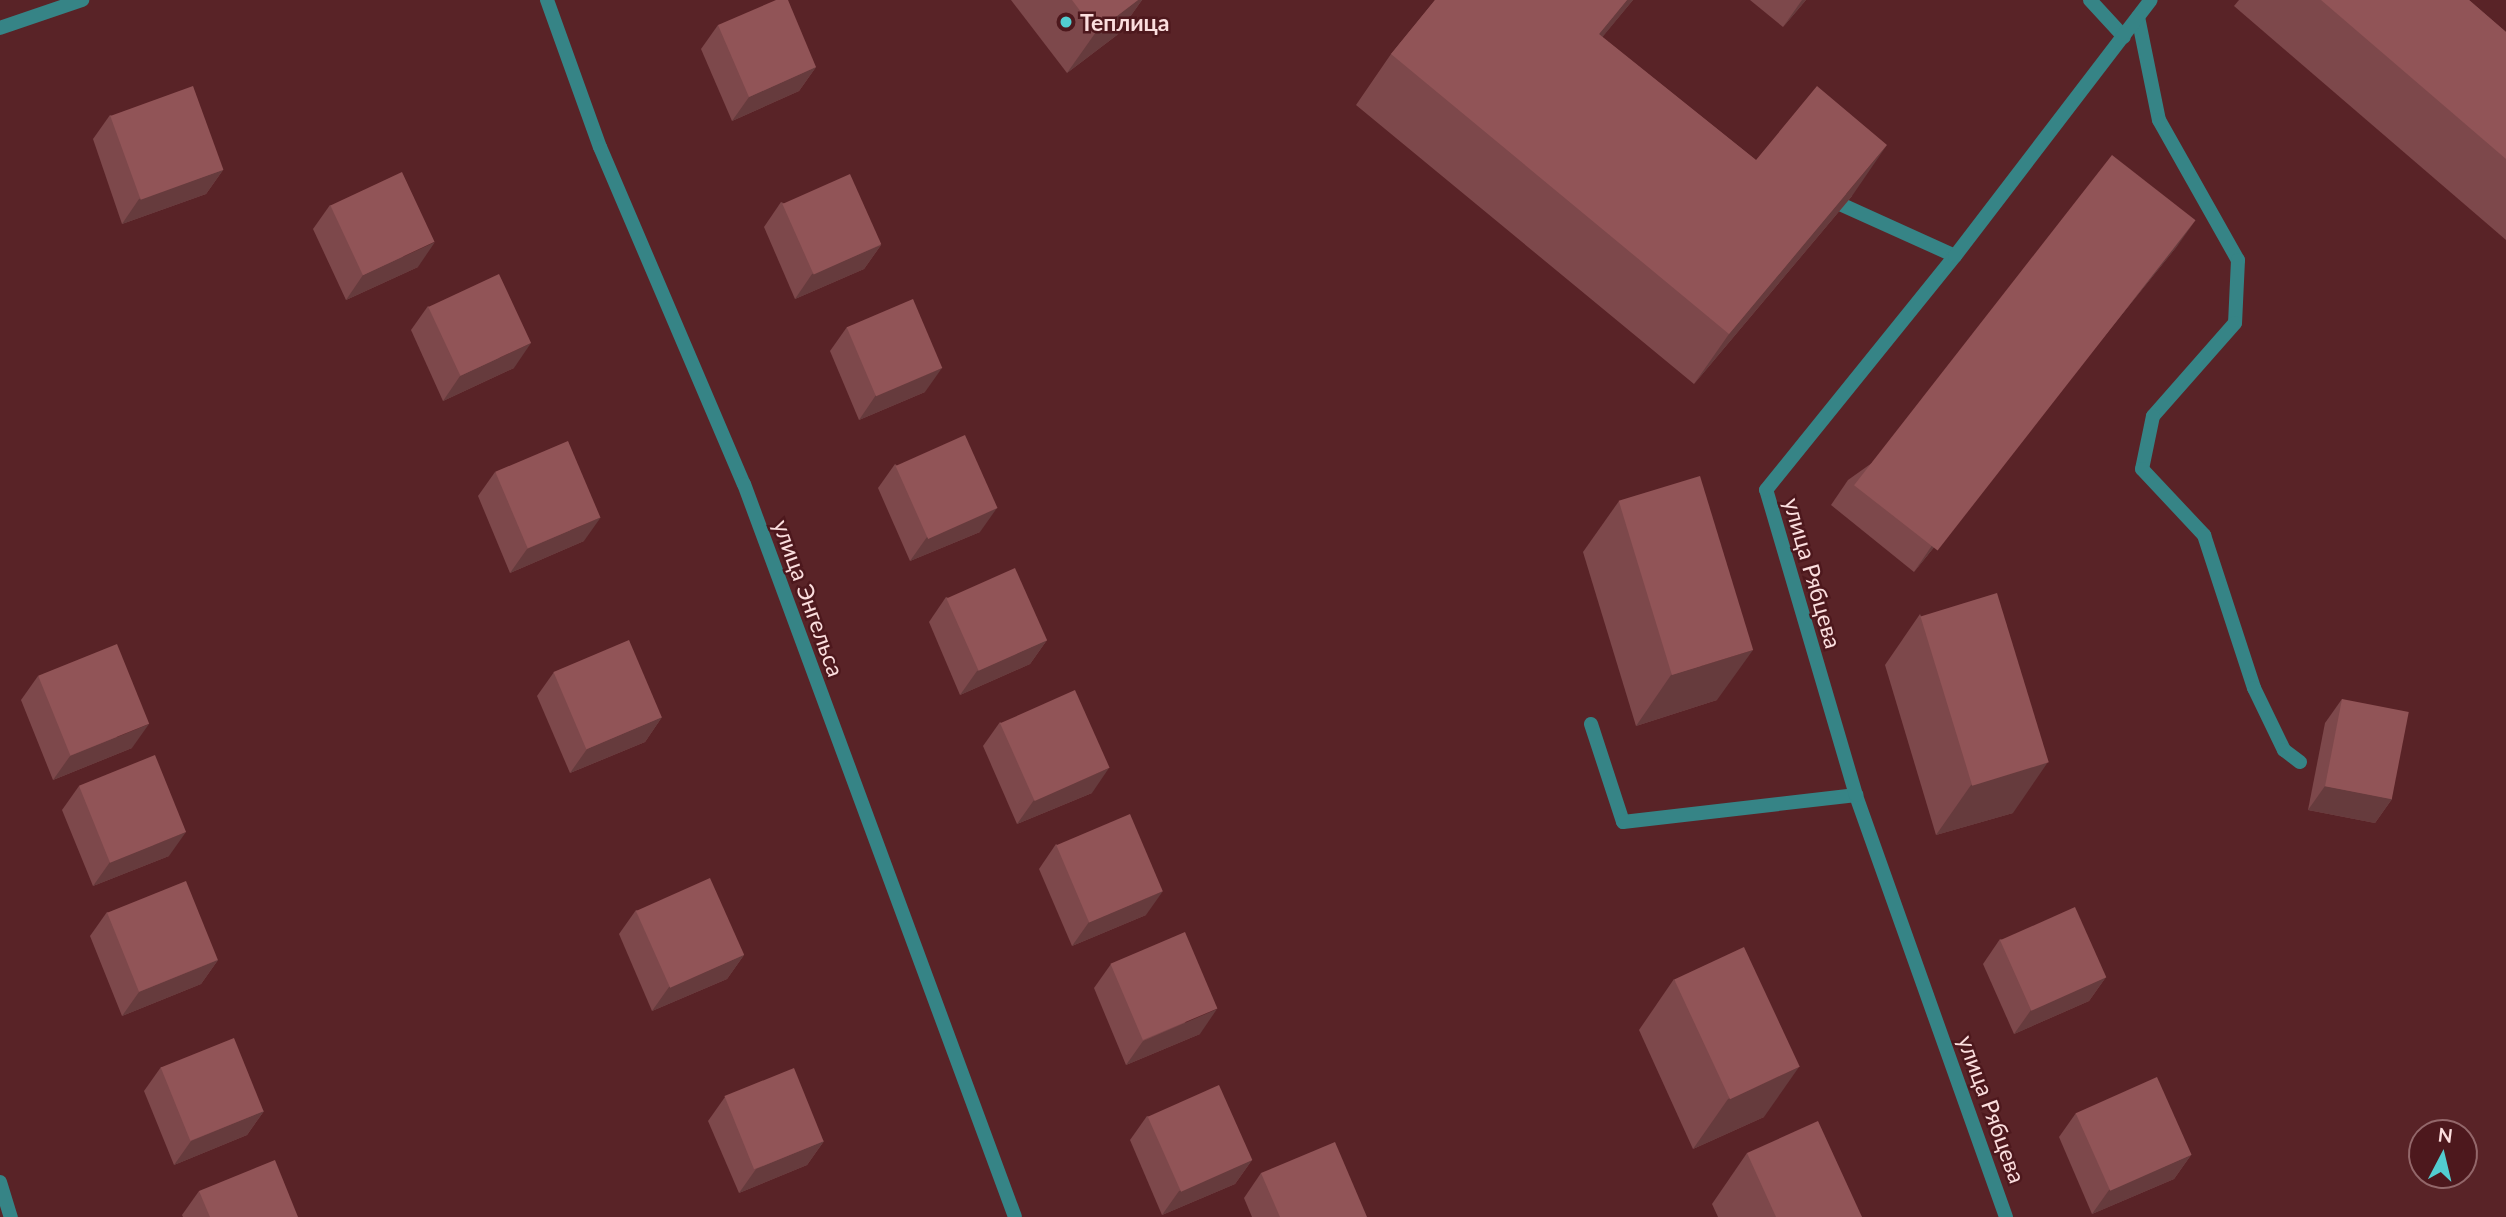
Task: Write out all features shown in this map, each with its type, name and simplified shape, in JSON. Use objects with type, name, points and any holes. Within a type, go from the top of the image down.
[{"type":"street","points":[[0,27],[82,0]]},
{"type":"street","name":"улица Энгельса","points":[[547,0],[600,147],[744,484],[1015,1217]]},
{"type":"street","points":[[2090,0],[2124,37]]},
{"type":"street","name":"улица Рябцева","points":[[2006,1217],[1856,795],[1766,490],[1955,256],[2151,0]]},
{"type":"street","points":[[2138,18],[2159,120],[2238,260],[2235,323],[2153,416],[2142,469],[2204,535],[2254,688],[2284,750],[2300,762]]},
{"type":"street","points":[[1810,190],[1955,256]]},
{"type":"street","points":[[1591,724],[1623,822],[1856,795]]},
{"type":"street","points":[[0,1182],[11,1217]]},
{"type":"building","points":[[776,0],[788,0],[816,67],[749,97],[718,25]]},
{"type":"building","points":[[1072,0],[1138,0],[1096,32]]},
{"type":"building","points":[[1435,0],[1627,0],[1599,34],[1756,160],[1817,86],[1887,145],[1729,334],[1391,54]]},
{"type":"building","points":[[2321,0],[2469,0],[2506,32],[2506,159]]},
{"type":"building","points":[[193,86],[223,170],[141,200],[110,116]]},
{"type":"building","points":[[2112,155],[2196,220],[1938,550],[1854,485]]},
{"type":"building","points":[[402,172],[435,242],[363,275],[330,205]]},
{"type":"building","points":[[850,174],[881,244],[814,274],[782,204]]},
{"type":"building","points":[[499,274],[531,343],[460,376],[428,307]]},
{"type":"building","points":[[913,299],[942,368],[876,396],[847,327]]},
{"type":"building","points":[[965,435],[998,508],[928,539],[896,466]]},
{"type":"building","points":[[568,441],[600,517],[528,548],[495,472]]},
{"type":"building","points":[[1700,476],[1753,650],[1672,675],[1619,501]]},
{"type":"building","points":[[1015,568],[1047,640],[979,671],[946,599]]},
{"type":"building","points":[[1997,593],[2049,762],[1972,786],[1920,616]]},
{"type":"building","points":[[629,640],[662,717],[586,749],[554,672]]},
{"type":"building","points":[[117,644],[149,724],[70,756],[38,676]]},
{"type":"building","points":[[1075,690],[1110,768],[1035,801],[1000,723]]},
{"type":"building","points":[[2342,699],[2409,712],[2392,799],[2325,786]]},
{"type":"building","points":[[155,755],[186,832],[110,863],[79,786]]},
{"type":"building","points":[[1130,814],[1163,891],[1089,923],[1056,845]]},
{"type":"building","points":[[710,878],[744,955],[670,988],[636,911]]},
{"type":"building","points":[[186,881],[218,960],[139,992],[107,913]]},
{"type":"building","points":[[2075,907],[2106,977],[2031,1011],[2000,940]]},
{"type":"building","points":[[1185,932],[1217,1008],[1143,1040],[1110,964]]},
{"type":"building","points":[[1744,947],[1800,1067],[1730,1099],[1674,980]]},
{"type":"building","points":[[234,1038],[264,1111],[190,1141],[161,1068]]},
{"type":"building","points":[[794,1068],[824,1141],[754,1169],[724,1096]]},
{"type":"building","points":[[2157,1077],[2192,1155],[2110,1191],[2076,1113]]},
{"type":"building","points":[[1219,1085],[1252,1160],[1181,1192],[1148,1117]]},
{"type":"building","points":[[1818,1121],[1862,1217],[1776,1217],[1747,1153]]},
{"type":"building","points":[[1335,1142],[1367,1217],[1280,1217],[1261,1173]]},
{"type":"building","points":[[275,1160],[298,1217],[210,1217],[199,1191]]},
{"type":"place","name":"Теплица","points":[[1066,22]]}]
